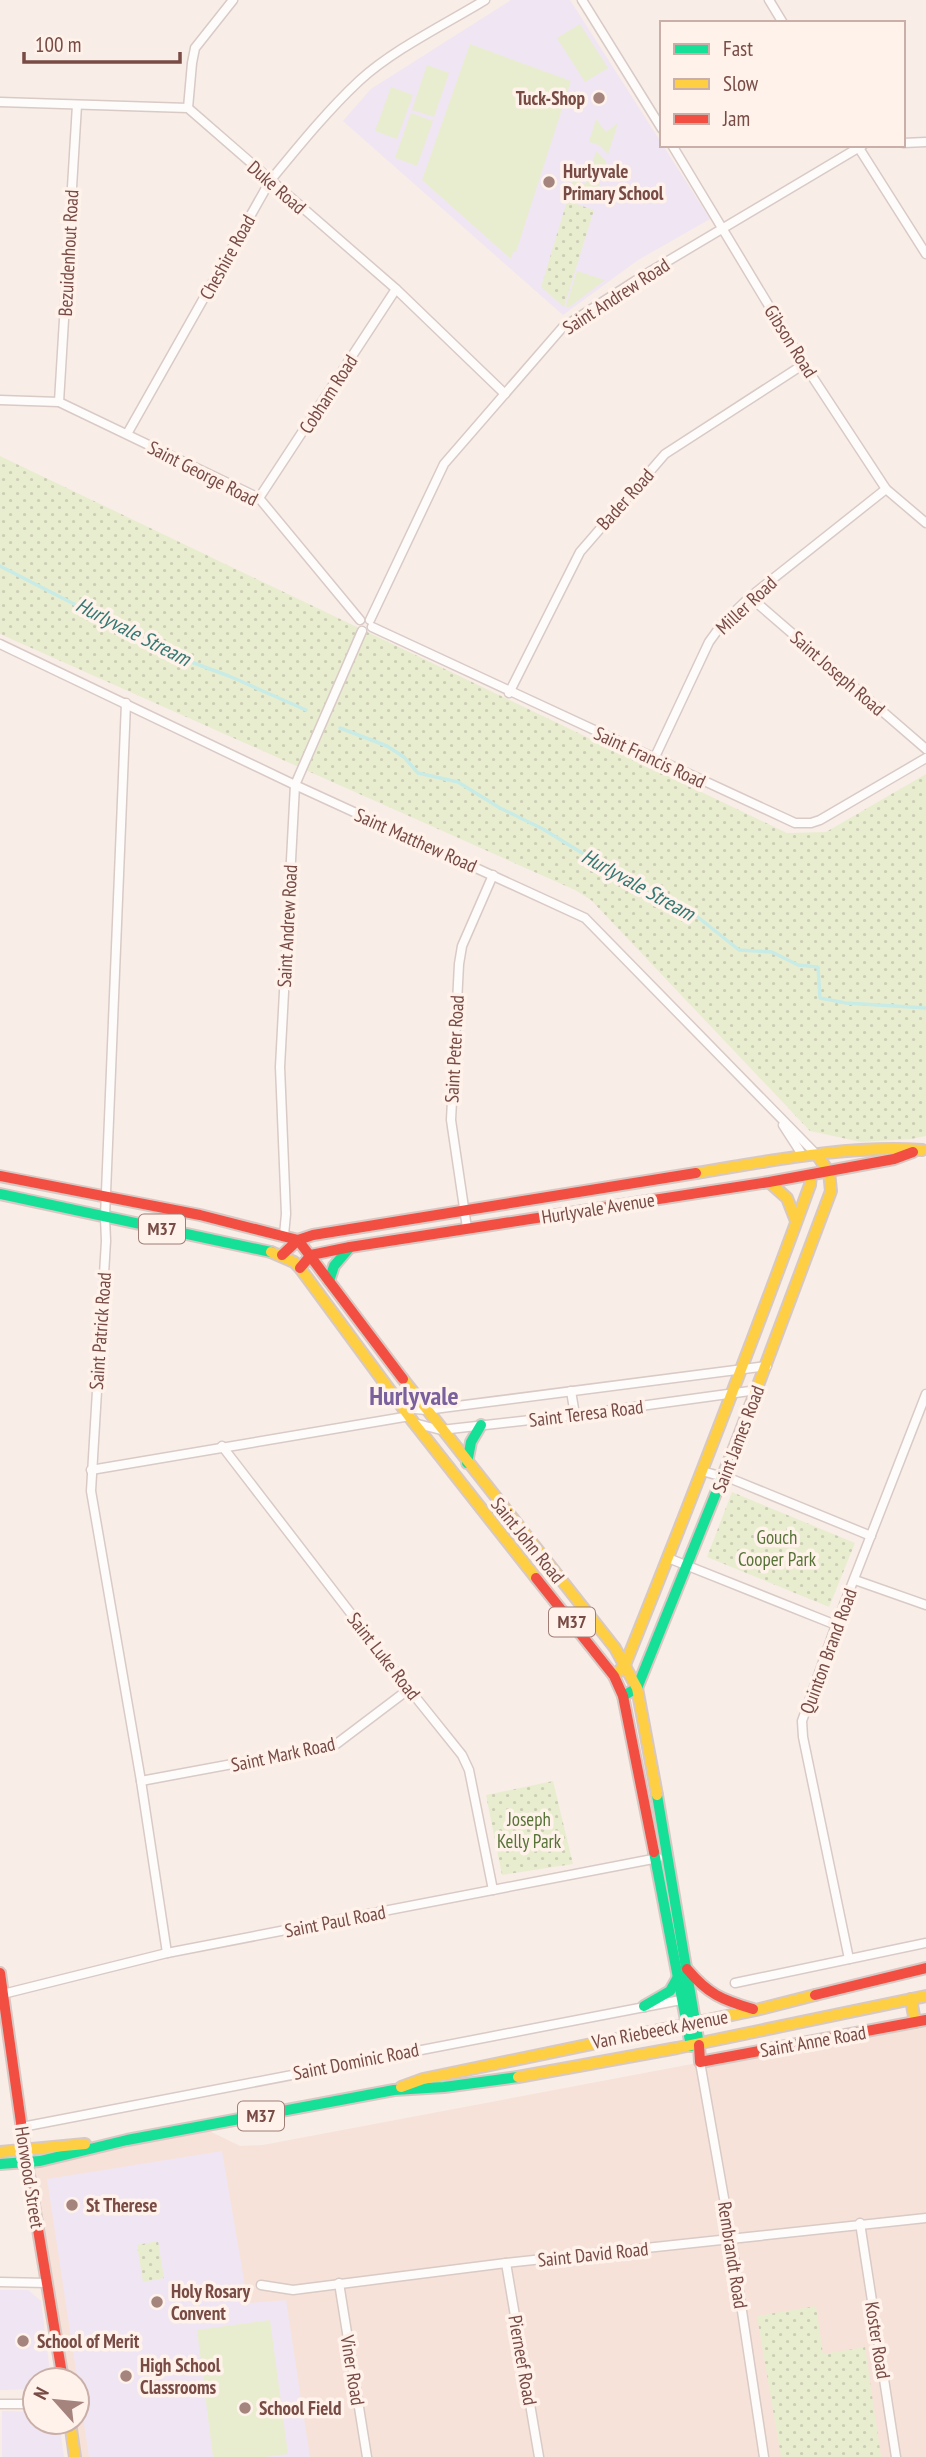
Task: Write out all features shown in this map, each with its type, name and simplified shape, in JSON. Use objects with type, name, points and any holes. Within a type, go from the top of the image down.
[{"type":"main road","name":"Hurlyvale Avenue","points":[[298,1240],[313,1235],[803,1157],[892,1148],[924,1149]]},
{"type":"main road","name":"Hurlyvale Avenue","points":[[311,1255],[829,1172],[894,1159],[924,1149]]},
{"type":"main road","name":"Saint Matthew Road","points":[[817,1155],[829,1172]]},
{"type":"main road","name":"Saint Matthew Road","points":[[803,1157],[811,1175]]},
{"type":"main road","points":[[831,1191],[849,1168]]},
{"type":"main road","name":"Saint James Road","points":[[636,1688],[767,1366],[831,1191],[829,1172]]},
{"type":"main road","name":"M37","points":[[0,1175],[200,1215],[298,1240]]},
{"type":"main road","name":"Saint James Road","points":[[614,1676],[625,1665],[668,1558],[732,1394],[810,1185],[811,1175]]},
{"type":"main road","points":[[769,1182],[788,1198],[796,1221]]},
{"type":"main road","name":"M37","points":[[0,1194],[282,1255],[300,1268]]},
{"type":"main road","points":[[282,1255],[298,1240]]},
{"type":"main road","name":"Saint John Road","points":[[298,1240],[441,1430],[606,1637],[625,1665],[636,1688],[668,1856],[682,1973]]},
{"type":"main road","points":[[244,1247],[285,1264],[316,1291]]},
{"type":"main road","points":[[329,1281],[334,1266],[350,1247]]},
{"type":"main road","points":[[300,1268],[311,1255]]},
{"type":"main road","name":"Saint John Road","points":[[300,1268],[409,1416],[614,1676],[623,1696],[654,1859],[682,1973],[697,2052]]},
{"type":"main road","points":[[467,1462],[471,1443],[481,1425]]},
{"type":"main road","points":[[623,1696],[636,1688]]},
{"type":"main road","name":"Van Riebeeck Avenue","points":[[0,2164],[394,2090],[423,2079],[756,2010],[926,1968]]},
{"type":"main road","name":"Horwood Street","points":[[0,1973],[5,2040],[22,2127],[61,2366]]},
{"type":"main road","points":[[645,2006],[670,1991],[682,1973],[713,1996],[756,2010]]},
{"type":"main road","name":"Van Riebeeck Avenue","points":[[394,2090],[425,2090],[697,2052],[926,1997]]},
{"type":"main road","points":[[911,1999],[920,2021]]},
{"type":"main road","name":"Saint Anne Road","points":[[697,2052],[920,2021]]},
{"type":"main road","name":"Van Riebeeck Avenue","points":[[0,2152],[26,2157]]},
{"type":"main road","points":[[71,2436],[75,2457]]},
{"type":"street","points":[[0,102],[188,108],[195,48],[233,0]]},
{"type":"street","name":"Cheshire Road","points":[[127,434],[270,181],[360,80],[399,52],[485,0]]},
{"type":"street","points":[[582,0],[660,126]]},
{"type":"street","points":[[769,0],[782,21]]},
{"type":"street","name":"Bezuidenhout Road","points":[[59,402],[77,105]]},
{"type":"street","name":"Duke Road","points":[[188,108],[396,289],[505,394]]},
{"type":"street","points":[[905,143],[926,142]]},
{"type":"street","name":"Gibson Road","points":[[672,147],[804,363],[886,489],[926,523]]},
{"type":"street","name":"Saint Andrew Road","points":[[284,1235],[286,1214],[280,1067],[295,785],[362,631],[367,631],[367,622],[440,470],[569,323],[857,147]]},
{"type":"street","points":[[860,147],[926,254]]},
{"type":"street","name":"Cobham Road","points":[[259,499],[396,289]]},
{"type":"street","name":"Bader Road","points":[[509,693],[580,552],[665,454],[804,363]]},
{"type":"street","name":"Saint George Road","points":[[0,400],[59,402],[259,499],[367,622]]},
{"type":"street","name":"Miller Road","points":[[654,759],[709,642],[722,624],[750,597],[886,489]]},
{"type":"street","name":"Saint Joseph Road","points":[[750,597],[926,749]]},
{"type":"street","name":"Saint Francis Road","points":[[367,622],[509,693],[785,820],[803,824],[820,820],[926,758]]},
{"type":"street","name":"Saint Matthew Road","points":[[0,644],[295,785],[573,911],[597,928],[707,1045],[817,1155]]},
{"type":"street","name":"Saint Patrick Road","points":[[126,704],[106,1241],[91,1470],[92,1498],[141,1781],[167,1953]]},
{"type":"street","name":"Saint Peter Road","points":[[467,1228],[451,1120],[459,964],[462,946],[493,875]]},
{"type":"street","name":"Saint Matthew Road","points":[[777,1113],[803,1157]]},
{"type":"street","name":"Saint Teresa Road","points":[[91,1470],[409,1416],[426,1410],[767,1366]]},
{"type":"street","name":"Saint Teresa Road","points":[[409,1416],[441,1430],[757,1390]]},
{"type":"street","points":[[571,1391],[575,1415]]},
{"type":"street","name":"Quinton Brand Road","points":[[849,1959],[802,1721],[836,1625],[926,1394]]},
{"type":"street","name":"Saint Luke Road","points":[[222,1446],[465,1759],[493,1890]]},
{"type":"street","points":[[702,1471],[734,1480],[871,1536]]},
{"type":"street","points":[[668,1558],[836,1625]]},
{"type":"street","points":[[855,1580],[926,1605]]},
{"type":"street","name":"Saint Mark Road","points":[[141,1781],[335,1745],[409,1689]]},
{"type":"street","name":"Saint Paul Road","points":[[3,1994],[167,1953],[668,1856]]},
{"type":"street","points":[[735,1983],[926,1942]]},
{"type":"street","name":"Saint Dominic Road","points":[[22,2127],[687,1998]]},
{"type":"street","name":"Rembrandt Road","points":[[697,2052],[731,2238],[764,2457]]},
{"type":"street","name":"Saint David Road","points":[[261,2285],[293,2290],[506,2263],[926,2218]]},
{"type":"street","name":"Koster Road","points":[[860,2223],[896,2457]]},
{"type":"street","name":"Pierneef Road","points":[[506,2263],[539,2457]]},
{"type":"street","points":[[0,2282],[47,2283]]},
{"type":"street","name":"Viner Road","points":[[339,2283],[367,2457]]},
{"type":"street","points":[[0,2404],[21,2404]]},
{"type":"shaded area","name":"Hurlyvale Primary School","points":[[511,0],[570,0],[660,141],[660,147],[664,147],[710,219],[638,260],[563,315],[343,121],[371,89]]},
{"type":"shaded area","points":[[926,2020],[926,2457],[75,2457],[71,2436],[91,2436],[91,2366],[61,2366],[27,2163],[201,2127],[240,2146],[263,2145]]},
{"type":"shaded area","name":"Holy Rosary Convent","points":[[222,2151],[248,2303],[286,2300],[310,2457],[89,2457],[86,2436],[91,2436],[91,2366],[75,2366],[47,2179]]},
{"type":"shaded area","name":"School of Merit","points":[[0,2290],[28,2290],[41,2301],[49,2366],[21,2366],[21,2389],[0,2390]]},
{"type":"shaded area","points":[[2,2411],[21,2412],[21,2436],[61,2436],[64,2457],[2,2457]]},
{"type":"green space","points":[[580,24],[608,68],[585,82],[557,38]]},
{"type":"green space","points":[[470,44],[571,81],[516,252],[513,252],[511,259],[422,180]]},
{"type":"green space","points":[[427,65],[449,73],[434,117],[412,110]]},
{"type":"green space","points":[[391,87],[413,95],[397,139],[375,131]]},
{"type":"green space","points":[[411,113],[433,121],[417,166],[395,158]]},
{"type":"green space","points":[[596,119],[606,132],[618,123],[608,154],[599,145],[589,142]]},
{"type":"green space","points":[[596,151],[606,161],[594,203],[568,195],[572,180],[586,184]]},
{"type":"green space","points":[[567,201],[594,210],[564,307],[541,287]]},
{"type":"green space","points":[[577,271],[605,280],[568,308],[566,306]]},
{"type":"green space","points":[[0,456],[787,833],[826,832],[926,774],[926,1136],[861,1142],[810,1131],[591,900],[575,890],[0,634]]},
{"type":"green space","name":"Gouch Cooper Park","points":[[732,1492],[855,1543],[829,1607],[707,1557]]},
{"type":"green space","name":"Joseph Kelly Park","points":[[553,1781],[573,1864],[502,1875],[486,1795]]},
{"type":"green space","points":[[158,2241],[164,2278],[143,2282],[137,2245]]},
{"type":"green space","points":[[816,2306],[823,2354],[865,2347],[881,2457],[781,2457],[757,2316]]},
{"type":"green space","name":"School Field","points":[[270,2320],[288,2454],[266,2457],[213,2457],[197,2330]]},
{"type":"waterway","name":"Hurlyvale Stream","points":[[0,566],[76,605],[135,631],[175,656],[306,710]]},
{"type":"waterway","name":"Hurlyvale Stream","points":[[340,728],[387,746],[404,757],[418,773],[458,782],[500,808],[543,829],[644,891],[689,910],[739,950],[772,952],[798,965],[818,967],[820,998],[846,1003],[926,1008]]},
{"type":"traffic: fast","points":[[0,1194],[271,1252]]},
{"type":"traffic: fast","points":[[329,1281],[334,1266],[350,1247]]},
{"type":"traffic: fast","points":[[467,1463],[471,1442],[481,1425]]},
{"type":"traffic: fast","points":[[623,1696],[637,1688],[737,1441]]},
{"type":"traffic: fast","points":[[657,1795],[699,2045]]},
{"type":"traffic: fast","points":[[654,1852],[691,2046]]},
{"type":"traffic: fast","points":[[644,2006],[670,1991],[678,1977]]},
{"type":"traffic: fast","points":[[0,2164],[40,2161],[127,2140],[394,2090],[444,2087],[518,2077]]},
{"type":"traffic: slow","points":[[696,1173],[837,1152],[922,1150]]},
{"type":"traffic: slow","points":[[737,1441],[831,1191],[829,1172],[817,1155]]},
{"type":"traffic: slow","points":[[614,1676],[625,1665],[673,1546],[788,1245],[810,1185],[811,1175]]},
{"type":"traffic: slow","points":[[769,1182],[787,1198],[796,1221]]},
{"type":"traffic: slow","points":[[271,1252],[294,1262],[300,1268],[414,1423],[536,1578]]},
{"type":"traffic: slow","points":[[403,1379],[615,1648],[637,1688],[657,1795]]},
{"type":"traffic: slow","points":[[401,2087],[423,2079],[756,2010],[815,1995]]},
{"type":"traffic: slow","points":[[518,2077],[677,2048],[926,1996]]},
{"type":"traffic: slow","points":[[911,1999],[915,2022]]},
{"type":"traffic: slow","points":[[0,2152],[85,2144]]},
{"type":"traffic: slow","points":[[72,2436],[75,2457]]},
{"type":"traffic: jam","points":[[300,1268],[311,1255],[350,1247],[769,1182],[894,1159],[913,1152]]},
{"type":"traffic: jam","points":[[282,1255],[298,1240],[313,1235],[696,1173]]},
{"type":"traffic: jam","points":[[0,1176],[200,1215],[298,1240],[403,1379]]},
{"type":"traffic: jam","points":[[536,1578],[614,1676],[623,1696],[654,1852]]},
{"type":"traffic: jam","points":[[815,1995],[926,1968]]},
{"type":"traffic: jam","points":[[687,1969],[716,1995],[753,2009]]},
{"type":"traffic: jam","points":[[0,1973],[25,2151],[61,2366]]},
{"type":"traffic: jam","points":[[699,2045],[700,2062],[926,2020]]},
{"type":"place","name":"Tuck-Shop","points":[[599,98]]},
{"type":"place","name":"Hurlyvale Primary School","points":[[549,182]]},
{"type":"place","name":"St Therese","points":[[72,2205]]},
{"type":"place","name":"Holy Rosary Convent","points":[[157,2302]]},
{"type":"place","name":"School of Merit","points":[[23,2341]]},
{"type":"place","name":"High School Classrooms","points":[[126,2376]]},
{"type":"place","name":"School Field","points":[[245,2408]]},
{"type":"district","name":"Hurlyvale","points":[[414,1396]]}]
